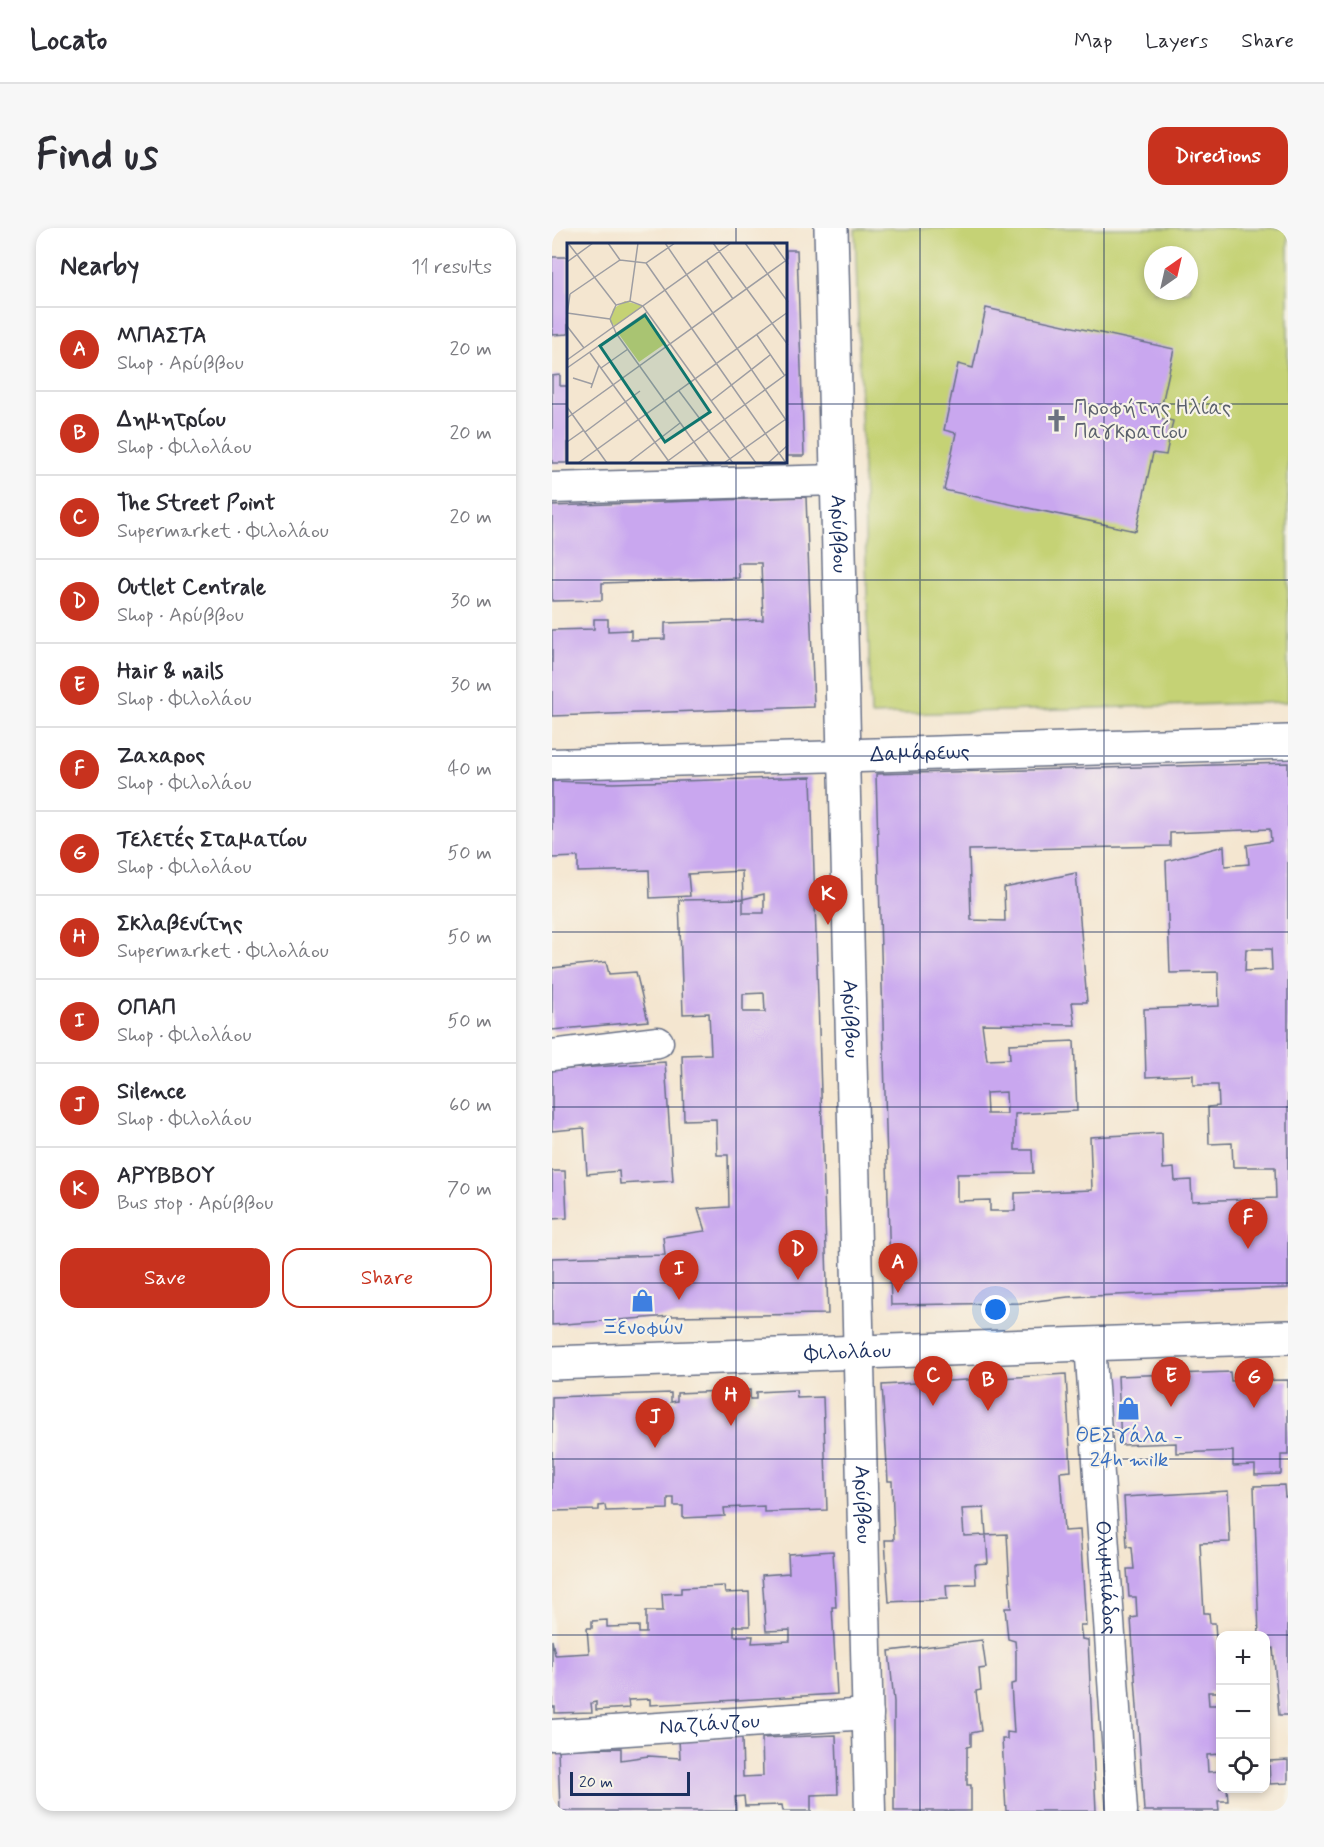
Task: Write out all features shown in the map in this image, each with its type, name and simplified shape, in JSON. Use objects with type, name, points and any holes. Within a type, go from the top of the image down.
[{"type":"street","name":"Αρύββου","points":[[831,228],[870,1811]]},
{"type":"street","points":[[552,488],[837,480]]},
{"type":"street","name":"Δαμάρεως","points":[[552,764],[1288,742]]},
{"type":"street","points":[[552,1055],[658,1042]]},
{"type":"street","name":"Φιλολάου","points":[[552,1363],[1288,1337]]},
{"type":"street","name":"Ολυμπιάδος","points":[[1090,1344],[1122,1811]]},
{"type":"street","name":"Ναζιάνζου","points":[[552,1735],[868,1714]]},
{"type":"green space","points":[[1288,228],[1288,702],[871,715],[855,229]]},
{"type":"building","points":[[788,250],[797,250],[804,456],[788,456]]},
{"type":"building","points":[[552,257],[567,257],[567,334],[552,335]]},
{"type":"building","name":"Προφήτης Ηλίας Παγκρατίου","points":[[986,308],[1174,349],[1159,418],[1173,421],[1166,455],[1153,453],[1136,531],[944,490],[956,433],[944,430],[958,364],[973,368]]},
{"type":"building","points":[[560,375],[560,386],[567,386],[567,463],[552,463],[552,376]]},
{"type":"building","points":[[806,497],[814,707],[552,716],[552,630],[594,629],[594,619],[608,619],[608,631],[631,630],[631,640],[665,639],[665,623],[763,620],[761,563],[738,563],[739,578],[602,583],[602,600],[552,601],[552,506]]},
{"type":"building","points":[[1288,763],[1288,1288],[1068,1297],[1020,1303],[891,1305],[876,774]],"holes":[[[1270,829],[1271,841],[1247,845],[1249,864],[1225,866],[1224,846],[1166,861],[1170,973],[1218,972],[1219,1006],[1144,1009],[1146,1077],[1193,1075],[1193,1085],[1218,1085],[1219,1106],[1208,1107],[1209,1144],[1232,1143],[1233,1167],[1275,1167],[1276,1198],[1192,1201],[1191,1180],[1175,1181],[1174,1168],[1163,1169],[1162,1133],[1090,1137],[1092,1190],[1015,1193],[1015,1211],[990,1211],[990,1200],[957,1201],[957,1174],[1033,1173],[1032,1150],[1015,1150],[1015,1114],[1077,1111],[1074,1041],[1009,1044],[1010,1059],[987,1060],[982,1024],[1075,1025],[1072,1002],[1087,1002],[1076,873],[1004,888],[1005,921],[971,920],[969,850],[1170,846],[1170,833]],[[1246,949],[1271,949],[1272,970],[1245,971]],[[1006,1092],[1007,1114],[987,1114],[986,1093]]]},
{"type":"building","points":[[811,777],[828,1314],[671,1316],[552,1325],[552,1258],[665,1255],[663,1237],[705,1231],[698,1209],[729,1207],[728,1155],[717,1155],[716,1119],[684,1120],[682,1055],[711,1054],[709,1013],[683,1014],[679,900],[743,899],[742,871],[688,874],[690,896],[650,898],[649,870],[578,872],[578,857],[552,858],[552,781],[613,783]],"holes":[[[764,894],[764,913],[743,913],[743,899]],[[764,993],[765,1012],[743,1012],[743,994]]]},
{"type":"building","points":[[606,962],[609,974],[636,972],[648,1021],[552,1030],[552,968]]},
{"type":"building","points":[[665,1062],[673,1181],[620,1184],[619,1171],[587,1174],[584,1128],[552,1131],[552,1070]]},
{"type":"building","points":[[552,1171],[565,1171],[567,1218],[552,1219]]},
{"type":"building","points":[[1230,1372],[1231,1381],[1288,1380],[1288,1455],[1281,1455],[1281,1474],[1255,1475],[1255,1465],[1233,1466],[1233,1451],[1176,1453],[1176,1443],[1121,1445],[1118,1376]]},
{"type":"building","points":[[1066,1374],[1071,1471],[1060,1472],[1064,1531],[1080,1530],[1086,1625],[1080,1625],[1082,1639],[1088,1640],[1096,1811],[1006,1811],[1002,1739],[1007,1739],[1007,1732],[1014,1733],[1011,1684],[1016,1683],[1015,1641],[1008,1639],[1005,1608],[1011,1608],[1007,1534],[986,1535],[988,1563],[975,1564],[976,1584],[946,1585],[947,1599],[889,1602],[885,1540],[894,1540],[892,1481],[888,1481],[882,1385]],"holes":[[[984,1508],[986,1535],[964,1536],[962,1509]]]},
{"type":"building","points":[[750,1390],[750,1399],[756,1399],[756,1392],[796,1390],[797,1398],[823,1397],[827,1510],[764,1512],[764,1506],[724,1508],[725,1516],[683,1518],[683,1506],[674,1506],[674,1498],[668,1498],[668,1509],[606,1511],[605,1505],[599,1506],[599,1510],[552,1511],[552,1397],[671,1393],[671,1402],[677,1401],[677,1393],[723,1391],[723,1400],[728,1400],[728,1391]]},
{"type":"building","points":[[1284,1485],[1285,1497],[1288,1497],[1288,1715],[1279,1715],[1273,1648],[1270,1648],[1270,1631],[1259,1631],[1254,1486]]},
{"type":"building","points":[[1228,1491],[1230,1542],[1200,1543],[1204,1613],[1209,1613],[1210,1623],[1215,1623],[1216,1639],[1216,1692],[1208,1692],[1209,1705],[1216,1705],[1216,1754],[1207,1755],[1208,1772],[1216,1771],[1216,1793],[1227,1793],[1228,1801],[1218,1801],[1219,1811],[1144,1811],[1131,1618],[1137,1617],[1136,1597],[1129,1597],[1127,1569],[1134,1569],[1132,1548],[1127,1547],[1124,1497]]},
{"type":"building","points":[[833,1551],[836,1607],[832,1607],[837,1694],[650,1705],[650,1699],[628,1700],[629,1708],[596,1710],[596,1702],[591,1703],[592,1712],[555,1713],[555,1707],[552,1707],[552,1640],[555,1655],[589,1653],[587,1628],[592,1628],[592,1621],[607,1620],[607,1627],[639,1626],[639,1633],[646,1633],[646,1611],[663,1611],[662,1594],[681,1593],[681,1588],[724,1586],[725,1593],[749,1592],[750,1626],[734,1626],[734,1636],[753,1636],[752,1643],[790,1641],[790,1630],[766,1631],[762,1575],[789,1573],[788,1554]]},
{"type":"building","points":[[982,1640],[986,1668],[979,1669],[981,1690],[976,1691],[981,1731],[971,1733],[971,1746],[967,1747],[967,1785],[971,1785],[971,1811],[894,1811],[894,1702],[889,1651]]},
{"type":"building","points":[[836,1735],[838,1794],[811,1795],[811,1811],[783,1811],[782,1805],[745,1806],[744,1796],[735,1797],[736,1811],[560,1811],[558,1749],[621,1748],[621,1760],[648,1756],[680,1758],[679,1740],[742,1738],[743,1777],[763,1776],[762,1738]]},
{"type":"building","points":[[1288,1760],[1288,1783],[1270,1784],[1270,1761]]},
{"type":"place","name":"Προφήτης Ηλίας Παγκρατίου","points":[[1056,420]]},
{"type":"place","name":"ΑΡΥΒΒΟΥ","points":[[828,925]]},
{"type":"place","name":"Ζαχαρος","points":[[1248,1249]]},
{"type":"place","name":"Outlet Centrale","points":[[798,1280]]},
{"type":"place","name":"ΜΠΑΣΤΑ","points":[[898,1293]]},
{"type":"place","name":"Ξενοφών","points":[[642,1300]]},
{"type":"place","name":"ΟΠΑΠ","points":[[679,1300]]},
{"type":"place","name":"The Street Point","points":[[933,1406]]},
{"type":"place","name":"Hair & nails","points":[[1171,1407]]},
{"type":"place","name":"ΘΕΣγάλα - 24h milk","points":[[1129,1408]]},
{"type":"place","name":"Τελετές Σταματίου","points":[[1254,1408]]},
{"type":"place","name":"Δημητρίου","points":[[988,1411]]},
{"type":"place","name":"Σκλαβενίτης","points":[[731,1426]]},
{"type":"place","name":"Silence","points":[[655,1448]]}]
